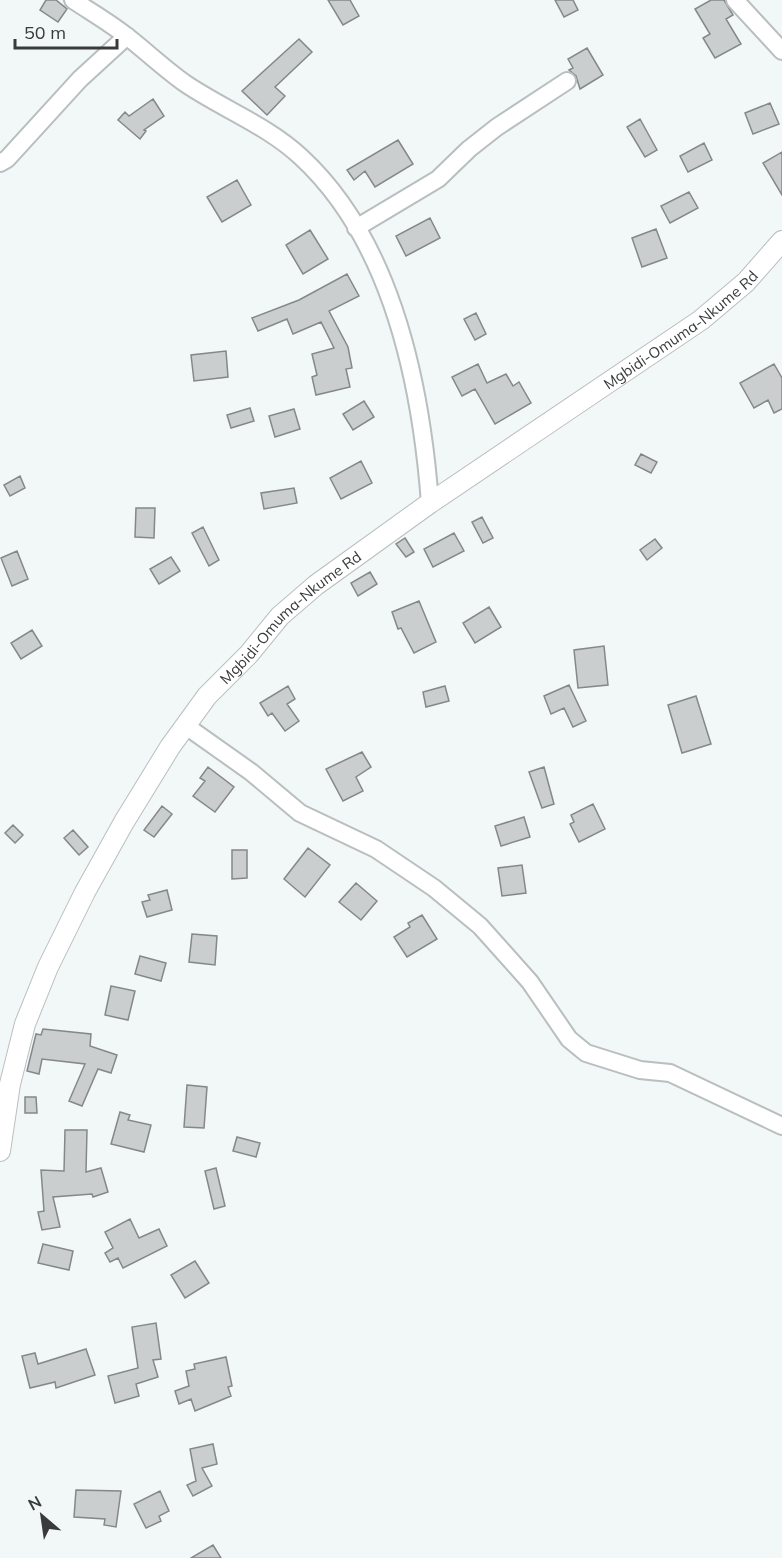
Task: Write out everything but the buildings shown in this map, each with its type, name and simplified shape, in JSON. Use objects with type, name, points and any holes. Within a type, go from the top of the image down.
[{"type":"street","points":[[72,0],[127,36],[186,84],[300,155],[328,184],[382,273],[402,333],[430,503]]},
{"type":"street","points":[[735,0],[782,51]]},
{"type":"street","points":[[0,163],[7,159],[80,79],[127,36]]},
{"type":"street","points":[[356,228],[438,179],[469,149],[497,127],[567,81]]},
{"type":"street","name":"Mgbidi-Omuma-Nkume Rd","points":[[0,1151],[2,1127],[25,1024],[48,967],[85,892],[119,832],[207,696],[249,654],[280,616],[316,585],[430,503],[701,321],[746,282],[782,241]]},
{"type":"street","points":[[186,726],[251,772],[300,813],[376,849],[434,888],[480,926],[530,982],[569,1039],[586,1053],[640,1070],[670,1072],[782,1126]]}]
